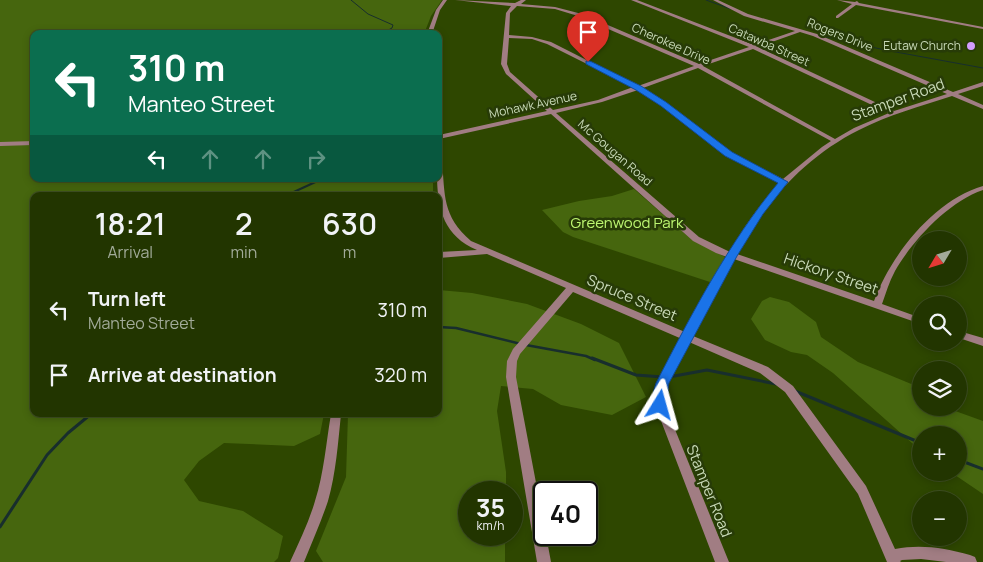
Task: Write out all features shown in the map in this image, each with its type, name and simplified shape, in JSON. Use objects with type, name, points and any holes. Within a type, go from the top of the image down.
[{"type":"street","points":[[430,30],[438,10],[445,0]]},
{"type":"street","name":"Cherokee Drive","points":[[457,0],[516,4],[574,12],[698,66],[835,141]]},
{"type":"street","points":[[516,4],[524,0]]},
{"type":"street","name":"Catawba Street","points":[[633,0],[752,46],[894,113]]},
{"type":"street","points":[[839,0],[983,28]]},
{"type":"street","name":"Rogers Drive","points":[[719,1],[746,15],[801,30],[983,107]]},
{"type":"street","points":[[838,17],[857,2]]},
{"type":"street","name":"Mc Gougan Road","points":[[516,4],[508,13],[504,64],[508,73],[696,239],[732,256]]},
{"type":"street","name":"Mohawk Avenue","points":[[442,136],[584,105],[638,88],[801,30]]},
{"type":"street","points":[[506,36],[532,38],[549,43],[638,88],[675,112],[728,154],[784,182]]},
{"type":"street","name":"Stamper Road","points":[[722,562],[660,405],[659,393],[662,383],[758,213],[784,182],[809,159],[856,129],[894,113],[983,84]]},
{"type":"street","points":[[0,144],[30,143]]},
{"type":"street","name":"Spruce Street","points":[[441,182],[444,212],[448,224],[461,238],[485,252],[764,370],[789,389],[862,490],[893,559]]},
{"type":"street","points":[[877,305],[886,280],[895,265],[920,235],[960,197],[983,188]]},
{"type":"street","points":[[442,255],[485,252]]},
{"type":"street","name":"Hickory Street","points":[[732,256],[912,317]]},
{"type":"street","points":[[544,562],[511,377],[511,366],[516,352],[571,288]]},
{"type":"street","points":[[967,337],[983,342]]},
{"type":"street","points":[[297,562],[312,527],[325,488],[332,453],[336,417]]},
{"type":"street","points":[[893,559],[912,551],[949,556],[970,562]]},
{"type":"green space","points":[[0,0],[442,0],[431,16],[426,30],[30,30],[30,182],[433,182],[433,192],[30,192],[30,417],[323,417],[320,434],[294,446],[224,443],[199,461],[184,480],[199,501],[243,511],[283,536],[278,558],[274,562],[0,562]]},
{"type":"green space","name":"Greenwood Park","points":[[634,189],[692,240],[725,257],[713,283],[573,237],[563,232],[542,210],[579,201],[612,196]]},
{"type":"green space","points":[[442,290],[472,293],[527,304],[581,324],[619,343],[646,397],[612,415],[561,405],[533,389],[501,386],[497,411],[506,481],[458,481],[458,546],[505,546],[505,562],[323,562],[316,551],[346,477],[348,417],[442,417]]},
{"type":"green space","points":[[770,297],[789,302],[816,322],[821,337],[858,362],[912,384],[912,416],[967,415],[983,421],[983,494],[964,481],[967,481],[967,426],[912,426],[912,443],[833,373],[807,355],[791,352],[765,340],[751,319],[762,301]]},
{"type":"waterway","points":[[351,0],[368,14],[393,25],[388,30]]},
{"type":"waterway","points":[[706,0],[731,9]]},
{"type":"waterway","points":[[818,35],[885,50],[983,68]]},
{"type":"waterway","points":[[294,192],[315,182]]},
{"type":"waterway","points":[[442,327],[456,328],[521,344]]},
{"type":"waterway","points":[[526,345],[586,356],[595,360]]},
{"type":"waterway","points":[[592,358],[636,375],[663,377]]},
{"type":"waterway","points":[[669,377],[707,370],[776,384]]},
{"type":"waterway","points":[[795,391],[912,439]]},
{"type":"waterway","points":[[0,527],[47,455],[68,433],[87,417]]},
{"type":"waterway","points":[[967,463],[983,469]]},
{"type":"place","name":"Eutaw Church","points":[[971,46]]},
{"type":"route","points":[[588,62],[664,104],[728,154],[784,182],[758,213],[743,236],[662,383],[659,393],[660,405]]}]
